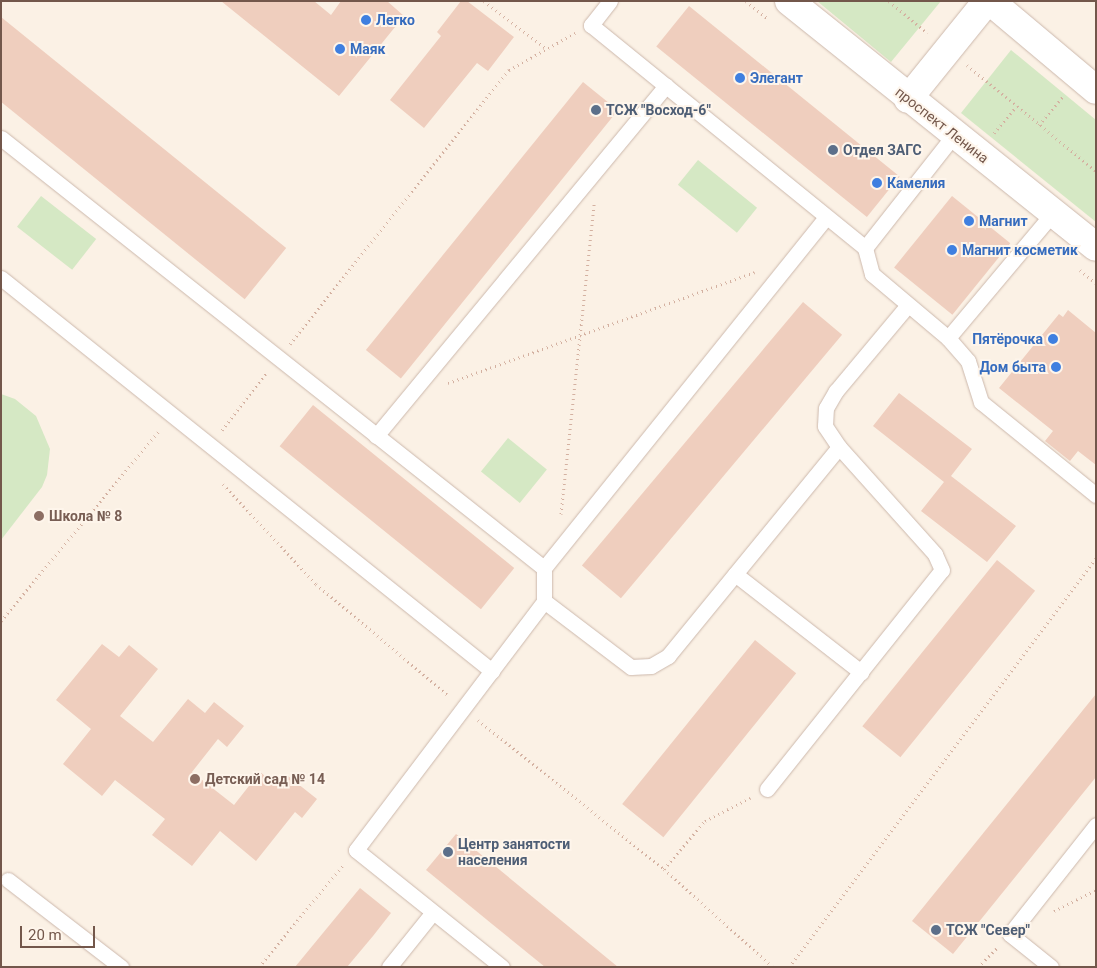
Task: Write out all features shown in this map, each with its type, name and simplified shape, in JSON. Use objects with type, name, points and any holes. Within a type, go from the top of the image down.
[{"type":"street","name":"проспект Ленина","points":[[789,1],[908,99],[1096,247]]},
{"type":"street","points":[[908,99],[988,1],[1088,83]]},
{"type":"lane","points":[[610,1],[591,25],[865,248],[872,274],[907,306],[948,338],[968,361],[981,402],[1096,495]]},
{"type":"lane","points":[[376,436],[666,86]]},
{"type":"lane","points":[[865,248],[954,135]]},
{"type":"lane","points":[[1,138],[544,568]]},
{"type":"lane","points":[[948,338],[1053,213]]},
{"type":"lane","points":[[502,967],[356,850],[465,709],[544,602],[544,568],[826,217]]},
{"type":"lane","points":[[1,278],[492,672]]},
{"type":"lane","points":[[767,789],[942,570],[935,554],[839,447],[825,426],[826,408],[836,391],[907,306]]},
{"type":"lane","points":[[544,602],[631,667],[651,666],[668,656],[839,447]]},
{"type":"lane","points":[[735,574],[861,672]]},
{"type":"lane","points":[[1051,967],[1010,934],[1096,825]]},
{"type":"lane","points":[[8,880],[121,967]]},
{"type":"lane","points":[[389,967],[433,912]]},
{"type":"path","points":[[484,1],[547,49]]},
{"type":"path","points":[[889,1],[1096,171]]},
{"type":"path","points":[[591,25],[509,70],[209,445],[216,474],[232,495],[316,584],[465,709],[664,869],[773,967]]},
{"type":"path","points":[[1039,125],[1088,83]]},
{"type":"path","points":[[978,153],[1016,106]]},
{"type":"path","points":[[557,552],[598,169]]},
{"type":"path","points":[[409,396],[792,259]]},
{"type":"path","points":[[1,621],[173,416]]},
{"type":"path","points":[[789,967],[1096,558]]},
{"type":"path","points":[[664,869],[705,821],[767,789]]},
{"type":"path","points":[[260,967],[356,850]]},
{"type":"path","points":[[978,967],[1010,934]]},
{"type":"green space","points":[[817,1],[941,1],[891,62]]},
{"type":"green space","points":[[1011,50],[1096,120],[1096,222],[961,113]]},
{"type":"green space","points":[[698,160],[757,208],[737,233],[678,185]]},
{"type":"green space","points":[[41,196],[96,239],[72,270],[17,227]]},
{"type":"green space","points":[[1,394],[15,399],[36,416],[50,449],[47,475],[42,487],[1,540]]},
{"type":"green space","points":[[508,438],[547,469],[520,503],[481,471]]},
{"type":"building","name":"Маяк","points":[[221,1],[314,1],[331,15],[341,1],[387,1],[404,16],[339,96]]},
{"type":"building","points":[[461,1],[467,1],[514,37],[488,71],[477,63],[424,128],[390,100],[441,36],[437,32]]},
{"type":"building","points":[[689,6],[900,177],[867,217],[656,46]]},
{"type":"building","points":[[1,17],[286,248],[245,299],[1,102]]},
{"type":"building","points":[[583,82],[618,110],[401,378],[366,350]]},
{"type":"building","points":[[952,196],[1010,243],[952,315],[894,267]]},
{"type":"building","points":[[803,302],[842,335],[621,598],[582,566]]},
{"type":"building","name":"Дом быта","points":[[1068,310],[1096,333],[1096,465],[1078,451],[1070,461],[1045,441],[1053,431],[999,388],[1059,314],[1063,317]]},
{"type":"building","points":[[899,393],[972,449],[951,476],[1016,526],[987,562],[921,511],[944,482],[873,426]]},
{"type":"building","points":[[313,405],[514,568],[481,609],[280,446]]},
{"type":"building","points":[[997,560],[1035,591],[900,757],[862,726]]},
{"type":"building","points":[[755,640],[796,673],[663,837],[622,804]]},
{"type":"building","points":[[102,644],[119,657],[129,645],[158,669],[120,716],[153,742],[188,699],[205,713],[214,702],[244,726],[227,747],[218,739],[192,772],[234,805],[260,772],[279,787],[288,776],[317,799],[302,818],[295,812],[256,861],[220,831],[192,866],[152,835],[165,819],[115,780],[102,796],[63,764],[91,729],[56,700]]},
{"type":"building","points":[[1096,694],[1096,777],[953,954],[912,921]]},
{"type":"building","points":[[456,834],[618,967],[545,967],[426,870]]},
{"type":"building","points":[[360,888],[391,913],[373,936],[347,967],[295,967]]},
{"type":"place","name":"Легко","points":[[366,20]]},
{"type":"place","name":"Маяк","points":[[340,49]]},
{"type":"place","name":"Элегант","points":[[740,78]]},
{"type":"place","name":"ТСЖ \"Восход-6\"","points":[[596,110]]},
{"type":"place","name":"Отдел ЗАГС","points":[[833,150]]},
{"type":"place","name":"Камелия","points":[[877,183]]},
{"type":"place","name":"Магнит","points":[[969,221]]},
{"type":"place","name":"Магнит косметик","points":[[952,250]]},
{"type":"place","name":"Пятёрочка","points":[[1053,339]]},
{"type":"place","name":"Дом быта","points":[[1056,367]]},
{"type":"place","name":"Школа № 8","points":[[39,516]]},
{"type":"place","name":"Детский сад № 14","points":[[195,779]]},
{"type":"place","name":"Центр занятости населения","points":[[448,852]]},
{"type":"place","name":"ТСЖ \"Север\"","points":[[936,930]]}]
